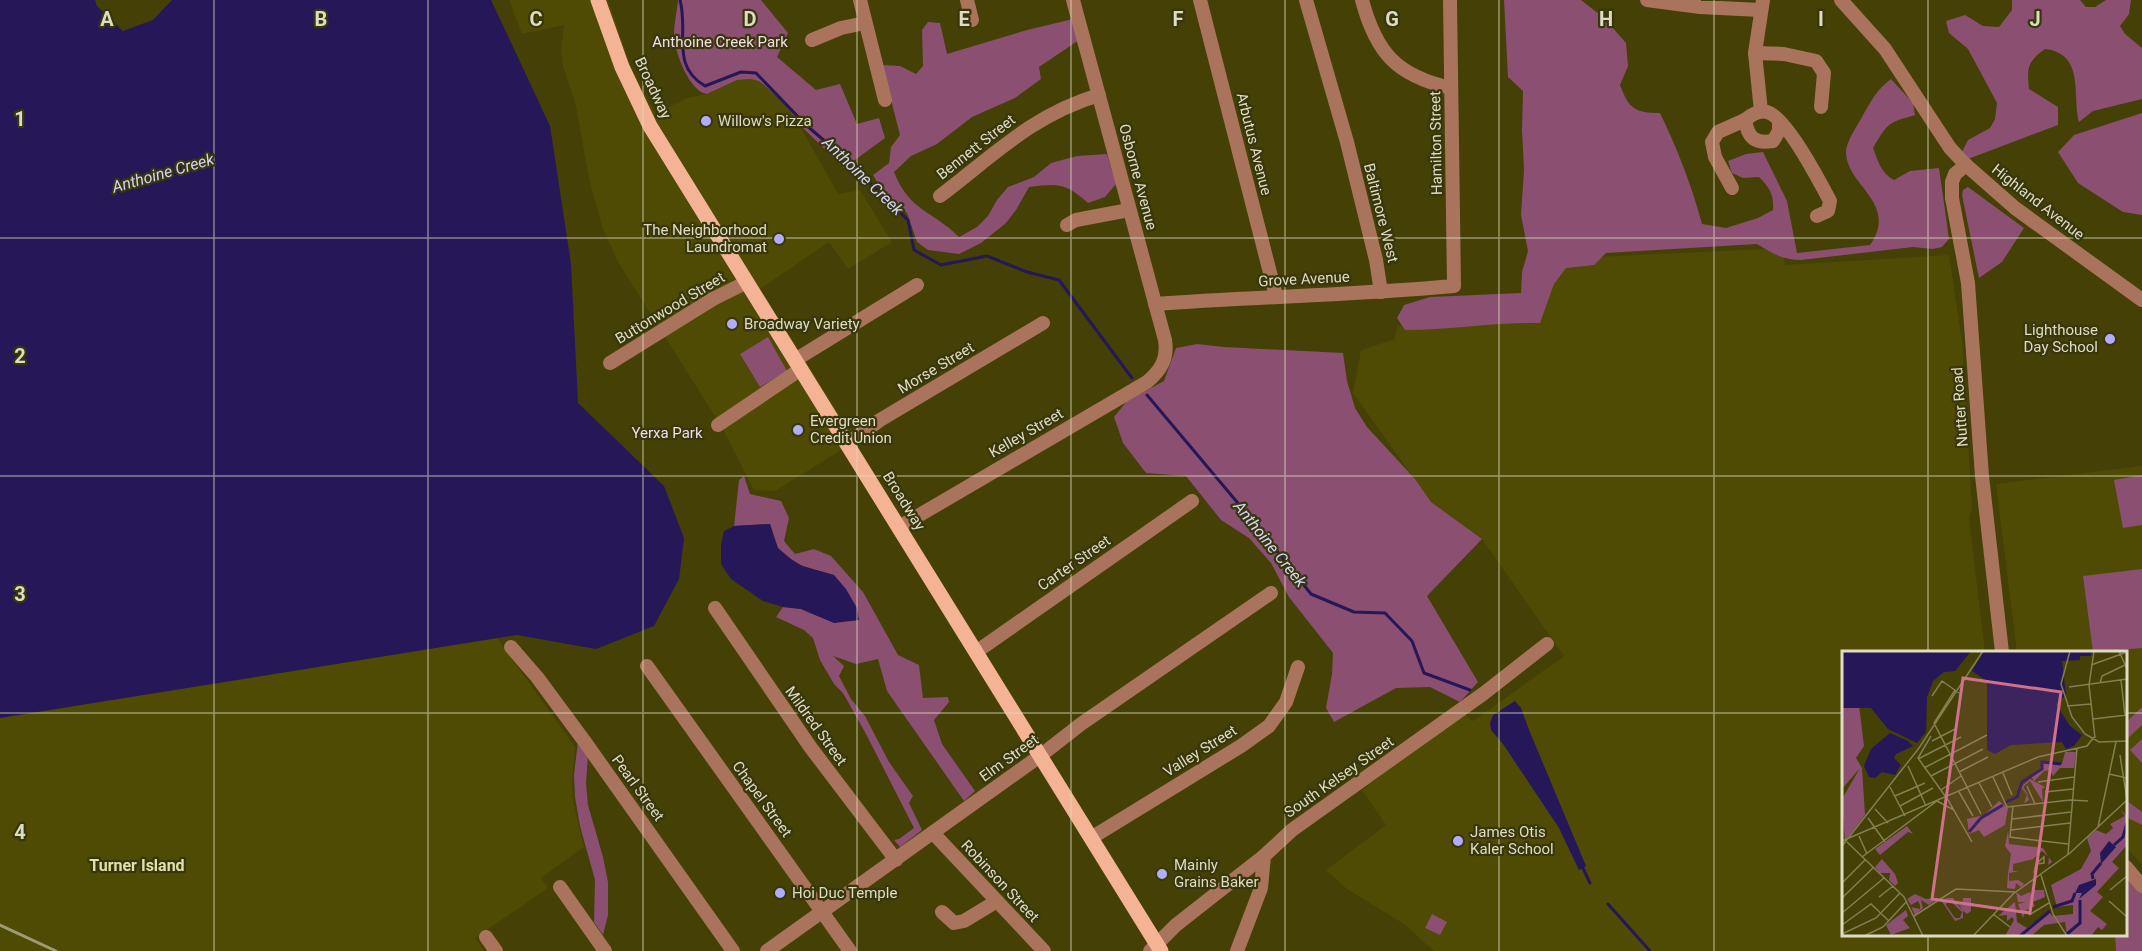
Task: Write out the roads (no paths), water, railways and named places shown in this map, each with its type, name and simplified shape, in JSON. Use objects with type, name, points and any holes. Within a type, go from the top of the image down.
[{"type":"main road","name":"Broadway","points":[[598,0],[641,112],[1091,838],[1156,949]]},
{"type":"street","points":[[860,0],[885,100]]},
{"type":"street","points":[[967,0],[972,20]]},
{"type":"street","name":"Osborne Avenue","points":[[1073,0],[1165,340],[1164,362]]},
{"type":"street","name":"Arbutus Avenue","points":[[1200,0],[1276,296]]},
{"type":"street","name":"Baltimore West","points":[[1306,0],[1347,142],[1376,260],[1381,292]]},
{"type":"street","points":[[1362,0],[1371,30],[1384,52],[1412,75],[1430,83],[1451,88]]},
{"type":"street","name":"Hamilton Street","points":[[1450,0],[1454,286]]},
{"type":"street","points":[[1647,0],[1761,5],[1755,54],[1761,111]]},
{"type":"street","name":"Highland Avenue","points":[[1841,0],[1885,49],[1950,148],[1966,165],[2015,208],[2142,300]]},
{"type":"street","points":[[812,40],[841,28],[865,23]]},
{"type":"street","points":[[1755,54],[1784,54],[1816,61],[1824,73],[1821,106]]},
{"type":"street","name":"Bennett Street","points":[[940,196],[1033,124],[1080,101],[1099,95]]},
{"type":"street","points":[[1732,188],[1715,157],[1712,142],[1718,132],[1761,111],[1768,112],[1800,149],[1830,201],[1828,211],[1817,216]]},
{"type":"street","points":[[1745,120],[1746,129],[1752,138],[1762,143],[1773,141],[1779,131],[1779,122]]},
{"type":"street","name":"Nutter Road","points":[[1966,165],[1955,174],[1952,182],[1952,198],[1968,283],[1982,476],[2002,651]]},
{"type":"street","points":[[1067,225],[1076,220],[1129,210]]},
{"type":"street","name":"Buttonwood Street","points":[[610,363],[713,299],[747,282]]},
{"type":"street","points":[[718,425],[798,364],[917,285]]},
{"type":"street","name":"Grove Avenue","points":[[1155,304],[1454,286]]},
{"type":"street","name":"Morse Street","points":[[848,444],[880,420],[1043,323]]},
{"type":"street","name":"Kelley Street","points":[[899,527],[1147,382],[1160,370],[1164,362]]},
{"type":"street","name":"Carter Street","points":[[976,652],[1192,501]]},
{"type":"street","name":"Elm Street","points":[[768,951],[1040,756],[1081,724],[1270,593]]},
{"type":"street","name":"Mildred Street","points":[[715,608],[811,748],[896,860]]},
{"type":"street","name":"South Kelsey Street","points":[[1156,949],[1176,925],[1264,856],[1292,830],[1483,694],[1547,644]]},
{"type":"street","name":"Pearl Street","points":[[511,647],[572,724],[733,951]]},
{"type":"street","name":"Chapel Street","points":[[647,666],[850,951]]},
{"type":"street","name":"Valley Street","points":[[1091,838],[1269,726],[1286,702],[1298,667]]},
{"type":"street","name":"Robinson Street","points":[[933,833],[1044,951]]},
{"type":"street","points":[[1237,951],[1260,888],[1264,856]]},
{"type":"street","points":[[2127,868],[2142,886]]},
{"type":"street","points":[[560,887],[605,951]]},
{"type":"street","points":[[942,912],[954,923],[964,921],[997,901]]},
{"type":"street","points":[[486,937],[496,951]]},
{"type":"water","points":[[0,0],[95,0],[97,6],[123,31],[153,20],[172,0],[491,0],[550,126],[571,264],[578,403],[664,486],[684,538],[679,579],[654,626],[596,649],[517,635],[0,718]]},
{"type":"water","points":[[770,524],[778,548],[791,559],[802,566],[834,575],[846,589],[857,608],[859,620],[834,623],[801,609],[763,601],[731,579],[721,564],[724,531],[734,526]]},
{"type":"water","points":[[1515,701],[1521,708],[1586,866],[1579,870],[1559,828],[1503,744],[1491,730],[1490,723],[1493,715]]},
{"type":"waterway","name":"Anthoine Creek","points":[[680,0],[684,58],[694,78],[705,86],[741,72],[756,73],[806,125],[841,155],[908,220],[914,250],[941,265],[987,256],[1027,272],[1059,280],[1132,378]]},
{"type":"waterway","name":"Anthoine Creek","points":[[1147,395],[1311,594],[1354,612],[1385,613],[1412,641],[1424,673],[1470,690]]},
{"type":"waterway","name":"Anthoine Creek","points":[[1582,866],[1590,883]]},
{"type":"waterway","name":"Anthoine Creek","points":[[1608,904],[1650,951]]},
{"type":"railway","points":[[0,925],[56,951]]},
{"type":"place","name":"Willow's Pizza","points":[[706,121]]},
{"type":"place","name":"The Neighborhood Laundromat","points":[[779,239]]},
{"type":"place","name":"Broadway Variety","points":[[732,324]]},
{"type":"place","name":"Lighthouse Day School","points":[[2110,339]]},
{"type":"place","name":"Evergreen Credit Union","points":[[798,430]]},
{"type":"place","name":"James Otis Kaler School","points":[[1458,841]]},
{"type":"place","name":"Mainly Grains Baker","points":[[1162,874]]},
{"type":"place","name":"Hoi Duc Temple","points":[[780,893]]},
{"type":"district","name":"Turner Island","points":[[137,865]]},
{"type":"park label","name":"Anthoine Creek Park","points":[[720,42]]},
{"type":"park label","name":"Yerxa Park","points":[[667,433]]}]
